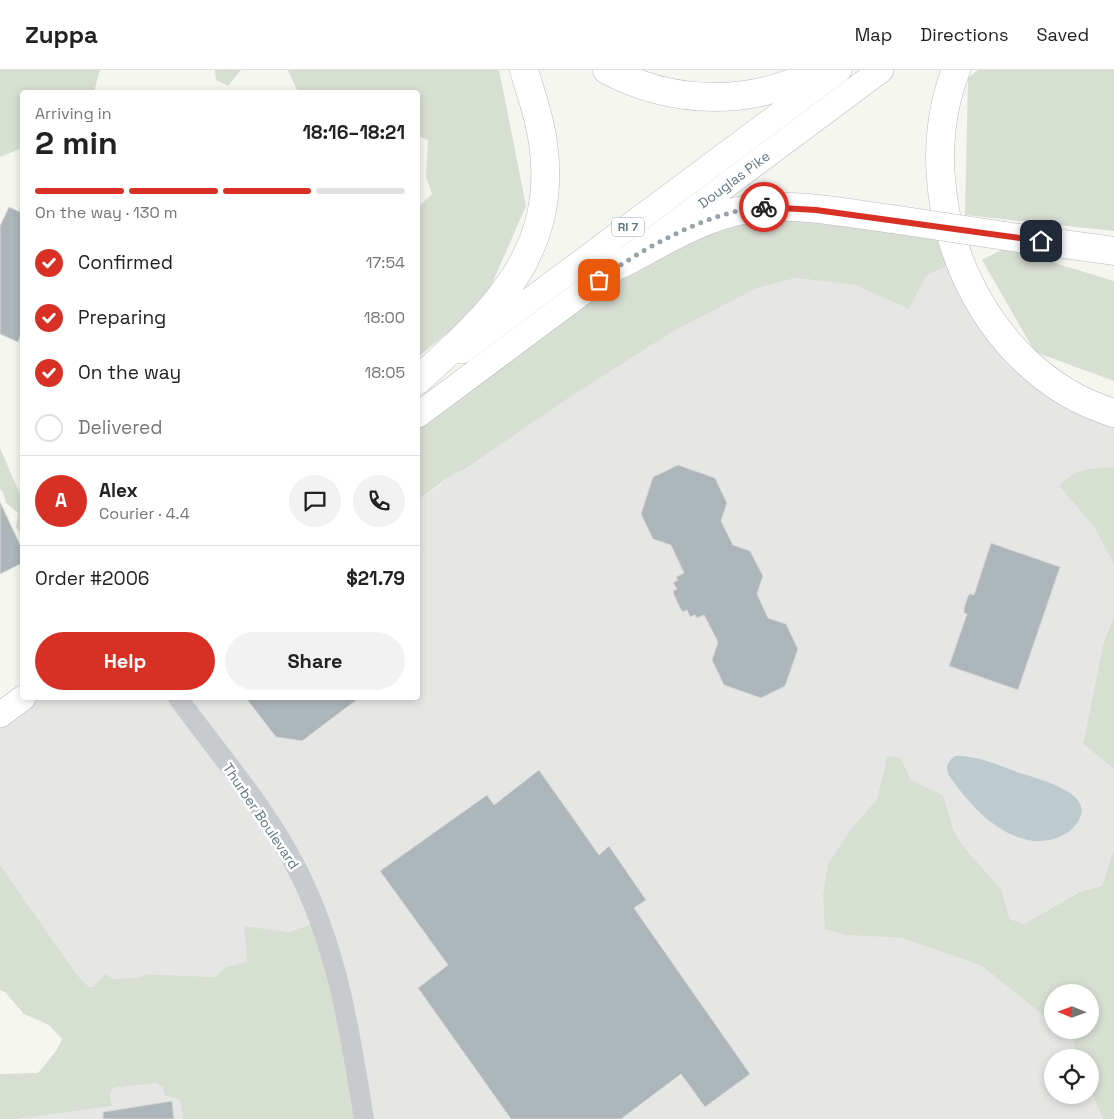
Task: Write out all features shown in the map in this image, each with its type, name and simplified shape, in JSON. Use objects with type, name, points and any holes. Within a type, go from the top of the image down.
[{"type":"highway","points":[[420,378],[491,311],[516,276],[534,239],[544,194],[545,160],[541,130],[524,70]]},
{"type":"highway","points":[[607,70],[641,86],[661,92],[694,97],[721,98],[770,90],[797,82],[821,70]]},
{"type":"highway","points":[[956,70],[942,126],[940,174],[948,224],[965,274],[992,320],[1026,361],[1066,392],[1114,413]]},
{"type":"highway","points":[[621,264],[701,223],[742,210],[786,207],[1114,251]]},
{"type":"main road","name":"Douglas Pike","points":[[420,383],[839,70]]},
{"type":"main road","name":"Douglas Pike","points":[[420,414],[881,70]]},
{"type":"main road","points":[[0,715],[20,700]]},
{"type":"street","name":"Thurber Boulevard","points":[[180,700],[237,776],[280,839],[310,896],[334,960],[346,1006],[364,1119]]},
{"type":"shaded area","points":[[0,70],[100,70],[95,90],[20,90],[20,149],[0,157]]},
{"type":"shaded area","points":[[215,70],[241,70],[228,86],[216,80]]},
{"type":"shaded area","points":[[288,70],[499,70],[526,206],[487,295],[450,331],[420,355],[420,205],[432,194],[426,177],[428,140],[420,137],[420,90],[297,90]]},
{"type":"shaded area","points":[[978,70],[1114,70],[1114,231],[965,215],[968,78]]},
{"type":"shaded area","points":[[732,214],[950,230],[960,259],[926,276],[909,309],[855,285],[796,278],[757,288],[674,331],[570,397],[465,469],[446,479],[420,498],[420,428],[665,246]]},
{"type":"shaded area","points":[[1005,248],[1114,281],[1114,381],[1035,352],[982,260]]},
{"type":"shaded area","points":[[960,259],[988,314],[1114,413],[1114,467],[1083,470],[1059,486],[1094,527],[1114,564],[1114,615],[1103,645],[1083,744],[1114,769],[1114,849],[1102,886],[1078,892],[1024,924],[1010,919],[1001,889],[963,846],[954,831],[943,795],[911,780],[901,759],[885,763],[877,799],[852,828],[845,935],[902,938],[982,966],[1044,1016],[1044,1039],[1073,1039],[1075,1049],[1044,1049],[1044,1104],[1096,1104],[1103,1119],[363,1119],[317,921],[289,932],[244,926],[247,962],[226,967],[215,977],[146,974],[141,977],[113,979],[89,987],[78,976],[0,865],[0,713],[20,699],[420,700],[420,499],[439,486],[451,474],[465,469],[570,397],[674,331],[757,288],[796,278],[855,285],[908,308],[926,276]]},
{"type":"shaded area","points":[[0,448],[20,494],[20,533],[16,527],[18,513],[6,503],[3,492],[0,489]]},
{"type":"shaded area","points":[[1114,467],[1114,564],[1094,527],[1059,486],[1078,472]]},
{"type":"shaded area","points":[[1114,615],[1114,769],[1083,744],[1103,645]]},
{"type":"shaded area","points":[[887,756],[901,758],[911,780],[943,795],[954,831],[963,846],[1001,889],[1010,919],[1024,924],[1079,892],[1102,886],[1114,849],[1114,1119],[1103,1119],[1096,1104],[1099,1104],[1099,1049],[1075,1049],[1073,1039],[1099,1039],[1099,984],[1044,984],[1044,1016],[982,966],[902,938],[845,935],[825,929],[823,896],[828,864],[852,828],[877,799]]},
{"type":"shaded area","points":[[955,756],[987,761],[1066,790],[1075,797],[1081,806],[1081,816],[1073,828],[1061,836],[1052,839],[1038,841],[1013,835],[991,822],[963,795],[949,775],[947,768],[949,761]]},
{"type":"shaded area","points":[[0,865],[78,976],[89,987],[94,986],[106,974],[113,979],[141,977],[146,974],[215,977],[226,967],[247,962],[244,926],[289,932],[318,921],[363,1119],[183,1119],[180,1100],[165,1095],[163,1088],[156,1083],[113,1088],[110,1093],[112,1106],[19,1119],[0,1119],[0,1074],[38,1073],[56,1051],[62,1039],[49,1025],[24,1014],[5,992],[0,990]]},
{"type":"shaded area","points":[[156,1083],[180,1100],[183,1119],[19,1119],[112,1106],[110,1093],[113,1088]]},
{"type":"building","points":[[9,207],[20,212],[20,336],[18,342],[0,334],[0,226]]},
{"type":"building","points":[[678,465],[715,478],[727,503],[721,521],[733,545],[750,551],[763,576],[757,594],[768,618],[786,624],[798,649],[785,686],[761,698],[724,685],[712,660],[718,642],[704,615],[697,618],[695,615],[690,617],[687,610],[683,612],[680,608],[674,595],[673,591],[677,589],[673,583],[678,580],[676,577],[684,573],[671,545],[653,539],[641,514],[653,477]]},
{"type":"building","points":[[0,502],[20,545],[20,564],[0,574]]},
{"type":"building","points":[[991,543],[1060,567],[1018,690],[949,666],[967,614],[964,613],[964,608],[968,596],[970,594],[974,595]]},
{"type":"building","points":[[248,700],[356,700],[302,741],[276,737]]},
{"type":"building","points":[[539,770],[599,855],[609,846],[646,900],[634,908],[750,1074],[705,1107],[681,1074],[621,1119],[511,1119],[418,988],[448,965],[380,871],[487,795],[494,805]]},
{"type":"building","points":[[172,1101],[174,1119],[103,1119],[103,1112]]},
{"type":"way so far","points":[[599,280],[621,264],[712,218],[742,210],[764,207]]},
{"type":"route","points":[[764,207],[816,210],[1041,241]]}]
